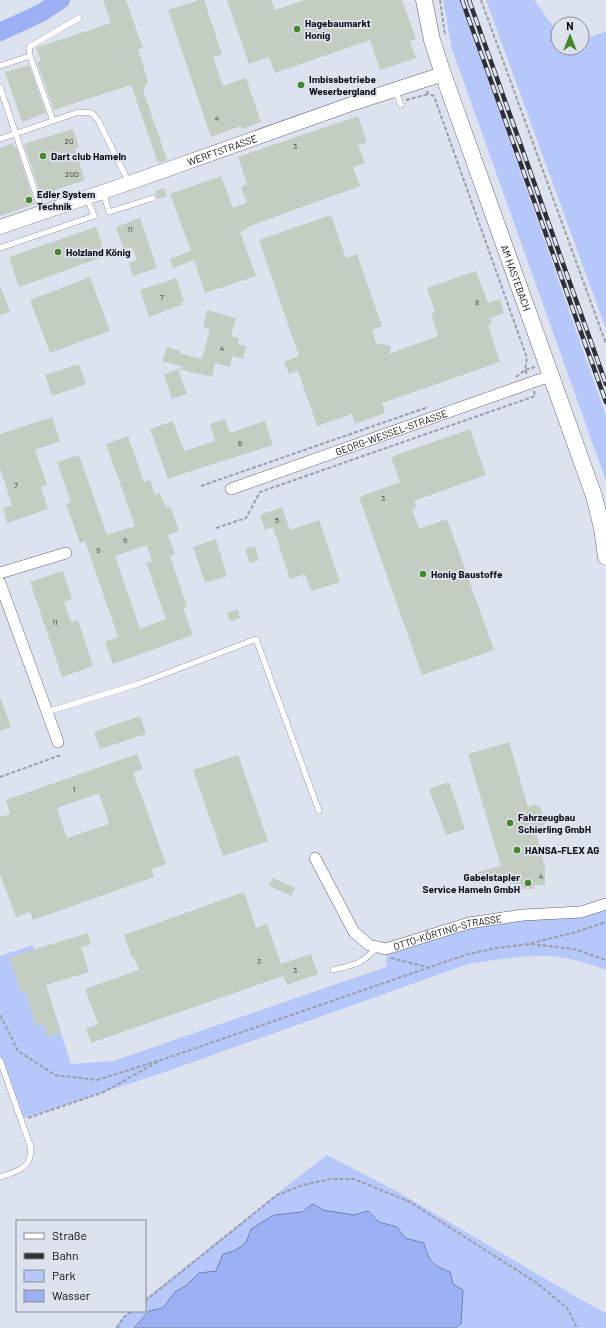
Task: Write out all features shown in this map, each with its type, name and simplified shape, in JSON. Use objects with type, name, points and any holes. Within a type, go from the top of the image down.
[{"type":"main road","name":"AM HASTEBACH","points":[[424,0],[432,40],[443,74],[594,496],[602,528],[606,557]]},
{"type":"street","name":"WERFTSTRASSE","points":[[0,227],[129,183],[270,132],[443,74]]},
{"type":"street","name":"GEORG-WESSEL-STRASSE","points":[[231,489],[550,376]]},
{"type":"street","points":[[0,573],[66,553]]},
{"type":"street","points":[[0,583],[58,742]]},
{"type":"street","points":[[315,858],[354,932],[369,945],[378,947]]},
{"type":"street","name":"OTTO-KÖRTING-STRASSE","points":[[378,947],[386,949],[469,923],[523,915],[581,912],[606,904]]},
{"type":"lane","points":[[53,121],[30,56],[29,47],[79,18]]},
{"type":"lane","points":[[0,66],[30,56]]},
{"type":"lane","points":[[0,87],[42,212]]},
{"type":"lane","points":[[395,90],[401,105]]},
{"type":"lane","points":[[0,139],[79,112],[92,113],[98,120],[129,183]]},
{"type":"lane","points":[[103,192],[109,212],[154,198]]},
{"type":"lane","points":[[0,248],[94,216],[87,197]]},
{"type":"lane","points":[[47,712],[141,683],[256,639],[319,811]]},
{"type":"lane","points":[[333,970],[355,965],[368,958],[378,947]]},
{"type":"lane","points":[[0,1060],[31,1148],[31,1157],[27,1165],[16,1172],[0,1178]]},
{"type":"path","points":[[481,0],[606,344]]},
{"type":"path","points":[[216,528],[246,518],[260,492],[536,396],[525,370],[527,358],[434,96],[428,94],[424,80]]},
{"type":"path","points":[[516,376],[525,370]]},
{"type":"path","points":[[201,486],[433,405]]},
{"type":"path","points":[[0,776],[61,755]]},
{"type":"path","points":[[0,1015],[18,1051],[55,1075],[97,1080],[164,1059],[465,955],[496,948],[528,944],[576,932],[606,922]]},
{"type":"path","points":[[528,944],[574,949],[606,960]]},
{"type":"path","points":[[389,954],[391,958],[428,968]]},
{"type":"path","points":[[21,1120],[104,1092],[164,1059]]},
{"type":"path","points":[[146,1300],[277,1195],[303,1185],[331,1179],[354,1179],[410,1202],[537,1283],[568,1309],[577,1328]]},
{"type":"path","points":[[117,1328],[124,1317],[131,1312]]},
{"type":"green space","points":[[443,0],[460,0],[606,416],[606,481],[452,49]]},
{"type":"green space","points":[[486,0],[534,0],[550,22],[550,56],[590,56],[590,37],[606,31],[606,329]]},
{"type":"green space","points":[[606,904],[606,970],[575,960],[550,956],[514,957],[468,964],[165,1072],[22,1119],[0,1057],[0,956],[33,945],[71,1064],[113,1061],[386,967],[387,949],[469,924]]},
{"type":"green space","points":[[327,1155],[398,1192],[606,1313],[606,1328],[455,1328],[461,1324],[450,1272],[432,1261],[424,1243],[405,1238],[397,1227],[379,1222],[368,1211],[354,1215],[323,1210],[313,1204],[302,1212],[274,1215],[246,1243],[234,1251],[223,1254],[216,1271],[199,1274],[187,1285],[175,1292],[163,1308],[149,1311],[134,1328],[115,1328],[121,1319],[130,1312],[146,1312],[146,1298]]},
{"type":"water","points":[[313,1204],[323,1210],[354,1215],[368,1211],[379,1222],[397,1227],[405,1238],[424,1243],[427,1254],[432,1262],[450,1272],[453,1284],[463,1290],[461,1324],[455,1328],[134,1328],[149,1311],[163,1308],[175,1292],[187,1285],[199,1273],[216,1271],[223,1254],[234,1251],[246,1243],[251,1229],[274,1215],[302,1212]]},
{"type":"building","points":[[103,0],[126,0],[143,48],[138,49],[148,81],[143,90],[167,160],[158,163],[131,85],[54,110],[37,62],[41,61],[36,48],[111,23]]},
{"type":"building","points":[[199,0],[204,0],[222,54],[213,57],[223,86],[246,78],[261,122],[242,129],[241,126],[211,137],[168,10]]},
{"type":"building","points":[[227,0],[271,0],[275,10],[305,0],[402,0],[416,39],[410,41],[416,58],[380,70],[370,40],[275,73],[269,57],[249,64]]},
{"type":"building","points":[[29,65],[46,113],[22,122],[5,72]]},
{"type":"building","points":[[358,116],[367,142],[358,145],[365,163],[353,167],[360,186],[247,227],[247,229],[240,232],[256,276],[205,293],[194,260],[173,268],[170,259],[191,251],[170,194],[221,176],[233,208],[247,203],[241,187],[247,184],[238,157]]},
{"type":"building","points":[[73,129],[79,147],[75,149],[85,180],[41,195],[24,144]]},
{"type":"building","points":[[13,143],[14,147],[16,146],[35,204],[0,216],[0,148]]},
{"type":"building","points":[[164,188],[167,196],[158,199],[155,191]]},
{"type":"building","points":[[331,215],[346,258],[357,254],[382,326],[372,330],[376,343],[391,346],[389,354],[438,336],[431,313],[435,312],[427,288],[476,271],[488,303],[500,299],[504,313],[490,318],[492,324],[488,325],[500,362],[382,403],[385,413],[355,424],[352,414],[317,426],[298,371],[289,374],[284,362],[299,356],[259,240]]},
{"type":"building","points":[[140,218],[157,268],[133,276],[129,263],[137,260],[132,247],[124,250],[116,227]]},
{"type":"building","points":[[96,227],[106,256],[19,287],[9,257]]},
{"type":"building","points":[[90,277],[110,331],[50,353],[30,300]]},
{"type":"building","points":[[176,278],[184,301],[178,303],[184,304],[149,317],[140,290]]},
{"type":"building","points":[[0,286],[10,312],[0,315]]},
{"type":"building","points":[[207,310],[236,318],[231,336],[239,338],[238,344],[246,346],[243,359],[232,356],[230,367],[215,363],[212,377],[178,369],[184,367],[162,361],[167,347],[180,351],[179,353],[202,359],[210,329],[203,327]]},
{"type":"building","points":[[79,364],[86,384],[52,396],[45,375]]},
{"type":"building","points":[[178,369],[187,394],[172,399],[164,374]]},
{"type":"building","points":[[52,417],[60,441],[35,450],[47,485],[41,487],[48,509],[7,523],[3,508],[12,505],[0,468],[0,434]]},
{"type":"building","points":[[225,419],[230,433],[265,421],[273,445],[168,479],[150,429],[173,421],[184,451],[215,441],[210,424]]},
{"type":"building","points":[[470,429],[486,475],[414,501],[417,508],[412,509],[419,529],[447,519],[494,650],[422,675],[359,497],[400,482],[391,457]]},
{"type":"building","points":[[128,436],[144,482],[150,480],[155,495],[160,493],[166,508],[170,506],[179,531],[168,535],[175,554],[170,556],[187,607],[183,608],[193,635],[113,664],[105,642],[118,637],[85,541],[80,543],[66,504],[71,502],[57,462],[79,455],[107,535],[135,526],[106,444]],"holes":[[[147,545],[152,561],[146,563],[166,619],[140,629],[115,556]]]},
{"type":"building","points":[[282,507],[290,530],[319,520],[340,582],[311,591],[305,574],[290,579],[273,527],[265,530],[260,515]]},
{"type":"building","points":[[216,539],[227,576],[205,583],[193,547]]},
{"type":"building","points":[[255,546],[259,560],[250,563],[245,549]]},
{"type":"building","points":[[63,571],[72,599],[64,602],[71,622],[78,620],[93,666],[62,677],[30,582]]},
{"type":"building","points":[[238,609],[240,618],[230,621],[227,613]]},
{"type":"building","points":[[0,699],[11,727],[0,731]]},
{"type":"building","points":[[140,716],[146,734],[100,749],[94,732]]},
{"type":"building","points":[[509,742],[528,807],[535,805],[540,807],[545,823],[542,828],[535,830],[545,867],[545,885],[534,885],[533,889],[522,889],[522,884],[510,884],[510,877],[504,879],[504,877],[479,884],[476,873],[501,866],[468,754]]},
{"type":"building","points":[[137,754],[143,769],[133,772],[166,864],[152,869],[154,877],[33,920],[30,912],[16,917],[0,874],[0,817],[10,814],[6,800]],"holes":[[[99,793],[109,824],[67,838],[57,808]]]},
{"type":"building","points":[[238,755],[268,841],[223,856],[193,770]]},
{"type":"building","points":[[449,782],[465,829],[446,835],[429,789]]},
{"type":"building","points":[[273,878],[295,888],[291,896],[269,886]]},
{"type":"building","points":[[244,892],[256,928],[267,924],[281,964],[311,954],[318,974],[287,985],[283,976],[91,1043],[86,1028],[98,1024],[85,989],[139,970],[134,957],[132,958],[124,935]]},
{"type":"building","points":[[88,933],[91,944],[81,947],[89,972],[46,985],[61,1033],[48,1037],[43,1024],[36,1026],[26,992],[21,993],[9,957]]},
{"type":"waterway","points":[[0,32],[41,13],[61,0]]},
{"type":"railway","points":[[462,0],[606,402]]},
{"type":"railway","points":[[469,0],[606,384]]},
{"type":"place","name":"Hagebaumarkt Honig","points":[[297,29]]},
{"type":"place","name":"Imbissbetriebe Weserbergland","points":[[301,85]]},
{"type":"place","name":"Dart club Hameln","points":[[43,156]]},
{"type":"place","name":"Edler System Technik","points":[[29,200]]},
{"type":"place","name":"Holzland König","points":[[58,252]]},
{"type":"place","name":"Honig Baustoffe","points":[[423,574]]},
{"type":"place","name":"Fahrzeugbau Schierling GmbH","points":[[510,823]]},
{"type":"place","name":"HANSA-FLEX AG","points":[[517,850]]},
{"type":"place","name":"Gabelstapler Service Hameln GmbH","points":[[528,883]]}]
